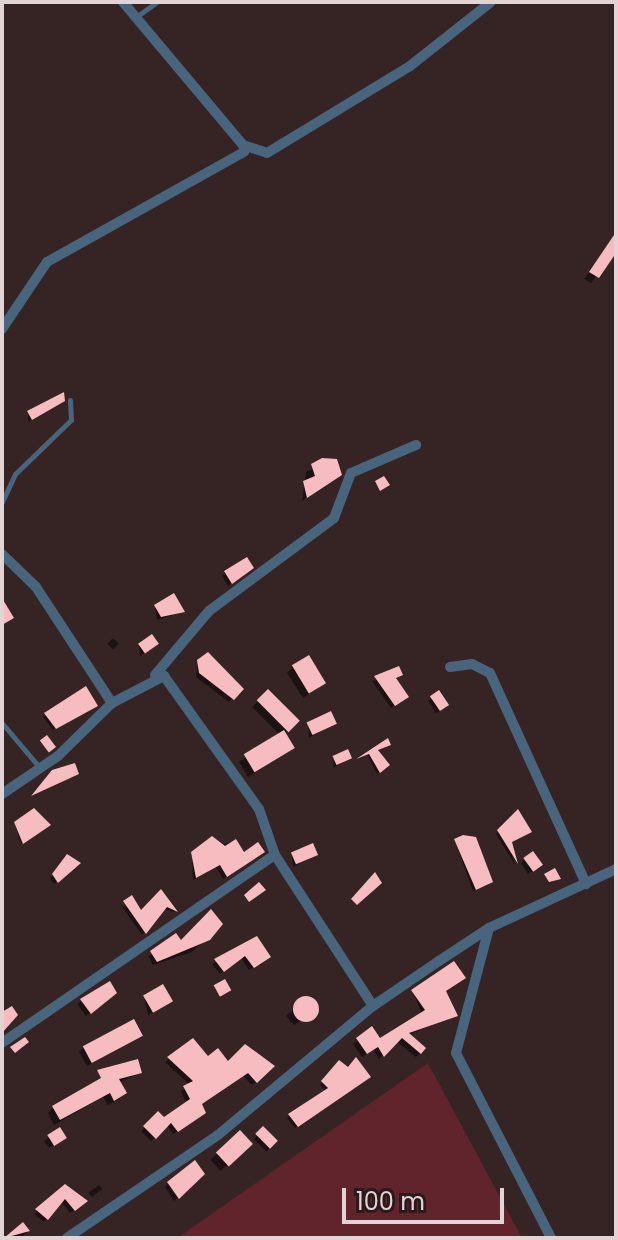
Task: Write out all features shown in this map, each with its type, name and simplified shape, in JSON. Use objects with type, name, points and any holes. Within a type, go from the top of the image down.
[{"type":"street","points":[[123,2],[243,145],[267,153],[410,66],[491,2]]},
{"type":"street","points":[[2,329],[47,262],[244,152]]},
{"type":"street","points":[[2,794],[40,768],[112,703],[155,675],[209,611],[334,518],[351,473],[416,445]]},
{"type":"street","points":[[2,554],[36,587],[112,703]]},
{"type":"street","points":[[450,667],[472,664],[490,673],[586,884]]},
{"type":"street","points":[[155,675],[170,682],[237,787],[259,809],[275,855],[373,1006]]},
{"type":"street","points":[[2,1043],[275,855]]},
{"type":"street","points":[[67,1238],[218,1135],[373,1006],[489,928],[616,869]]},
{"type":"street","points":[[489,928],[456,1053],[551,1238]]},
{"type":"lane","points":[[136,17],[157,2]]},
{"type":"lane","points":[[2,502],[15,474],[71,420],[70,400]]},
{"type":"lane","points":[[2,723],[40,768]]},
{"type":"shaded area","points":[[428,1063],[522,1238],[177,1238]]},
{"type":"building","points":[[616,232],[616,253],[599,278],[589,272]]},
{"type":"building","points":[[64,392],[65,401],[32,420],[27,411]]},
{"type":"building","points":[[322,458],[337,459],[342,475],[307,498],[303,481],[315,476],[311,464]]},
{"type":"building","points":[[384,476],[390,485],[380,491],[375,481]]},
{"type":"building","points":[[247,557],[254,568],[232,584],[224,571]]},
{"type":"building","points":[[174,593],[185,612],[161,617],[154,605]]},
{"type":"building","points":[[2,598],[14,618],[2,625]]},
{"type":"building","points":[[152,634],[159,644],[145,654],[138,644]]},
{"type":"building","points":[[208,652],[244,689],[234,700],[199,673],[197,660]]},
{"type":"building","points":[[309,655],[326,683],[309,694],[292,665]]},
{"type":"building","points":[[399,666],[403,675],[396,678],[409,697],[395,706],[374,676]]},
{"type":"building","points":[[86,686],[98,706],[56,729],[44,713]]},
{"type":"building","points":[[268,689],[300,721],[289,732],[257,700]]},
{"type":"building","points":[[439,690],[449,705],[440,711],[430,696]]},
{"type":"building","points":[[331,711],[337,724],[312,735],[307,722]]},
{"type":"building","points":[[284,730],[295,748],[255,772],[244,754]]},
{"type":"building","points":[[47,735],[56,747],[49,752],[40,740]]},
{"type":"building","points":[[388,738],[391,745],[378,750],[390,765],[380,773],[369,754],[356,759]]},
{"type":"building","points":[[348,749],[352,758],[337,765],[332,756]]},
{"type":"building","points":[[75,763],[79,774],[31,796],[52,770]]},
{"type":"building","points":[[34,808],[51,825],[23,844],[14,822]]},
{"type":"building","points":[[518,809],[532,832],[512,842],[518,864],[497,830]]},
{"type":"building","points":[[463,835],[476,837],[493,882],[476,890],[454,839]]},
{"type":"building","points":[[212,836],[225,846],[236,839],[244,852],[258,842],[265,852],[227,877],[220,865],[196,878],[191,852]]},
{"type":"building","points":[[313,843],[318,855],[296,864],[291,852]]},
{"type":"building","points":[[533,851],[543,865],[533,872],[523,858]]},
{"type":"building","points":[[67,854],[81,863],[58,883],[52,874]]},
{"type":"building","points":[[555,868],[561,879],[549,882],[544,874]]},
{"type":"building","points":[[375,872],[382,883],[357,905],[351,899]]},
{"type":"building","points":[[259,882],[266,890],[249,902],[244,895]]},
{"type":"building","points":[[161,889],[178,912],[167,907],[146,934],[123,901],[132,895],[141,910]]},
{"type":"building","points":[[211,909],[223,924],[210,940],[157,962],[150,951],[176,933],[181,940]]},
{"type":"building","points":[[257,936],[271,957],[254,968],[245,956],[224,972],[214,959]]},
{"type":"building","points":[[454,961],[466,978],[446,991],[458,1016],[409,1033],[426,1048],[421,1054],[402,1038],[384,1057],[378,1047],[367,1054],[356,1038],[372,1026],[380,1038],[425,1010],[411,990]]},
{"type":"building","points":[[225,979],[231,990],[220,997],[214,985]]},
{"type":"building","points":[[110,981],[117,993],[91,1014],[80,999]]},
{"type":"building","points":[[163,984],[173,1001],[153,1013],[143,996]]},
{"type":"building","points":[[306,996],[315,1000],[319,1009],[315,1018],[306,1022],[297,1018],[293,1009],[297,1000]]},
{"type":"building","points":[[12,1006],[18,1015],[2,1033],[2,1012]]},
{"type":"building","points":[[134,1019],[143,1036],[92,1063],[83,1046]]},
{"type":"building","points":[[25,1037],[29,1042],[15,1053],[10,1047]]},
{"type":"building","points":[[193,1038],[208,1056],[218,1048],[228,1061],[245,1044],[275,1066],[257,1083],[248,1073],[202,1104],[206,1113],[178,1132],[171,1123],[156,1139],[143,1126],[158,1111],[164,1117],[190,1099],[183,1086],[193,1081],[167,1057]]},
{"type":"building","points":[[356,1057],[371,1077],[298,1127],[288,1114],[328,1088],[321,1081],[339,1060],[348,1067]]},
{"type":"building","points":[[138,1059],[142,1073],[119,1079],[127,1093],[114,1101],[110,1093],[60,1120],[52,1106],[101,1078],[97,1070]]},
{"type":"building","points":[[263,1126],[278,1141],[270,1149],[255,1134]]},
{"type":"building","points":[[60,1127],[67,1138],[54,1146],[47,1135]]},
{"type":"building","points":[[240,1130],[253,1144],[229,1166],[216,1153]]},
{"type":"building","points":[[195,1160],[205,1174],[179,1199],[167,1182]]},
{"type":"building","points":[[65,1184],[88,1201],[75,1211],[65,1199],[48,1220],[35,1209]]},
{"type":"building","points":[[23,1222],[30,1231],[4,1238]]}]
